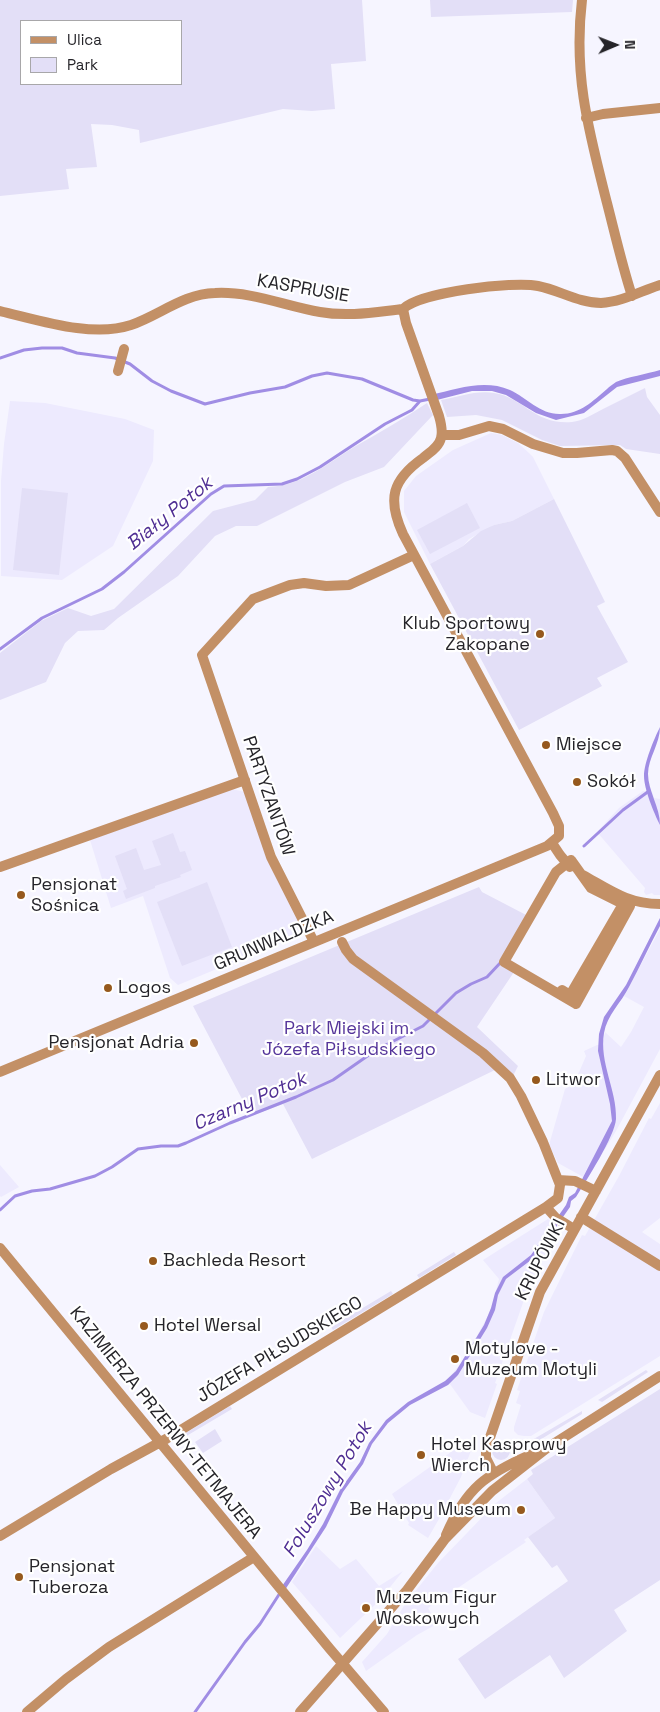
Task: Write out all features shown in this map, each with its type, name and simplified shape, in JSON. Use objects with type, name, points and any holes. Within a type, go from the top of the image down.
[{"type":"street","points":[[582,0],[578,48],[582,95],[586,118],[632,296]]},
{"type":"street","points":[[586,118],[603,114],[660,108]]},
{"type":"street","name":"KASPRUSIE","points":[[0,311],[96,330],[129,325],[186,298],[212,293],[241,295],[313,311],[336,314],[367,314],[403,309],[409,305],[475,288],[507,285],[537,286],[595,302],[611,302],[660,285]]},
{"type":"street","points":[[403,309],[441,425],[442,434],[436,447],[404,475],[398,484],[395,493],[395,516],[414,555],[550,807],[558,824],[556,840],[566,864],[630,906],[576,1004],[504,962],[556,872],[566,864]]},
{"type":"street","points":[[118,371],[124,349]]},
{"type":"street","points":[[442,434],[459,435],[488,426],[503,429],[533,444],[563,453],[617,451],[625,458],[660,512]]},
{"type":"street","name":"PARTYZANTÓW","points":[[314,942],[271,857],[202,655],[253,599],[290,585],[304,583],[326,586],[349,585],[414,555]]},
{"type":"street","points":[[0,867],[245,780]]},
{"type":"street","name":"GRUNWALDZKA","points":[[0,1072],[556,840]]},
{"type":"street","points":[[625,901],[660,904]]},
{"type":"street","points":[[514,963],[570,995],[625,901]]},
{"type":"street","points":[[342,942],[353,959],[483,1053],[510,1078],[521,1096],[543,1142],[558,1180],[575,1181],[596,1191]]},
{"type":"street","name":"KRUPÓWKI","points":[[508,1478],[508,1475],[497,1470],[486,1458],[486,1449],[534,1308],[548,1276],[660,1075]]},
{"type":"street","name":"JÓZEFA PIŁSUDSKIEGO","points":[[0,1536],[110,1469],[160,1442],[546,1207],[558,1198],[560,1190],[558,1180]]},
{"type":"street","points":[[546,1207],[556,1218],[574,1229]]},
{"type":"street","points":[[581,1218],[660,1266]]},
{"type":"street","name":"KAZIMIERZA PRZERWY-TETMAJERA","points":[[0,1248],[278,1587],[384,1712]]},
{"type":"street","points":[[300,1712],[407,1590],[445,1538],[473,1510],[508,1478],[547,1448],[660,1376]]},
{"type":"street","points":[[445,1538],[453,1519],[464,1501],[478,1484],[497,1470],[547,1448]]},
{"type":"street","points":[[464,1501],[467,1508],[473,1510]]},
{"type":"street","points":[[27,1712],[66,1678],[109,1647],[254,1557]]},
{"type":"shaded area","points":[[660,370],[660,376],[617,387],[584,413],[556,420],[536,413],[506,395],[492,391],[472,391],[433,401],[431,395],[470,386],[490,385],[510,390],[547,412],[561,414],[574,412],[586,406],[616,382]]},
{"type":"shaded area","points":[[10,401],[45,403],[125,419],[154,430],[153,461],[113,546],[62,580],[1,576],[1,481]]},
{"type":"shaded area","points":[[491,433],[502,435],[518,443],[533,457],[554,499],[512,521],[494,525],[469,539],[463,546],[430,564],[404,512],[404,491],[416,476],[453,450]]},
{"type":"shaded area","points":[[660,727],[648,774],[660,825],[647,794],[644,771],[652,744]]},
{"type":"shaded area","points":[[232,789],[245,792],[306,932],[178,985],[170,978],[143,896],[111,908],[90,840]]},
{"type":"shaded area","points":[[643,791],[652,792],[654,798],[660,799],[660,895],[652,893],[646,895],[644,892],[645,888],[597,832],[619,808]]},
{"type":"shaded area","points":[[660,918],[660,926],[626,993],[611,1015],[604,1033],[604,1055],[616,1108],[616,1119],[611,1136],[599,1158],[576,1197],[571,1201],[570,1207],[535,1257],[506,1279],[498,1295],[495,1310],[487,1328],[458,1375],[448,1385],[410,1405],[388,1423],[372,1444],[363,1464],[343,1492],[326,1527],[283,1593],[280,1589],[323,1524],[340,1490],[360,1462],[369,1443],[386,1420],[408,1402],[445,1381],[456,1371],[484,1325],[495,1293],[503,1277],[531,1255],[566,1205],[569,1197],[575,1193],[612,1121],[598,1051],[599,1034],[604,1017],[626,985]]},
{"type":"shaded area","points":[[660,929],[660,1049],[616,1131],[587,1179],[558,1163],[549,1145],[565,1089],[573,1083],[580,1070],[586,1056],[584,1051],[597,1045],[602,1045],[605,1032],[621,1047],[631,1032],[644,1007],[624,996]]},
{"type":"shaded area","points":[[660,1103],[660,1218],[642,1232],[660,1244],[660,1356],[531,1436],[518,1435],[514,1431],[521,1405],[516,1403],[520,1391],[517,1390],[544,1312],[582,1235],[585,1236],[649,1118],[651,1119]]},
{"type":"shaded area","points":[[0,1165],[19,1187],[1,1197],[0,1196]]},
{"type":"shaded area","points":[[548,1219],[560,1229],[536,1271],[525,1297],[485,1418],[470,1412],[447,1380],[465,1358],[491,1310],[499,1279],[483,1260]]},
{"type":"shaded area","points":[[467,1443],[472,1448],[461,1477],[428,1538],[408,1525],[409,1523],[392,1494],[451,1452]]},
{"type":"shaded area","points":[[527,1479],[555,1518],[524,1540],[526,1542],[428,1608],[437,1624],[417,1635],[366,1671],[362,1662],[387,1634],[405,1604],[438,1563],[496,1503]]},
{"type":"shaded area","points":[[316,1546],[340,1569],[356,1559],[379,1586],[403,1571],[379,1601],[340,1638],[292,1582]]},
{"type":"green space","points":[[0,0],[362,0],[366,61],[331,64],[335,109],[312,111],[283,109],[140,143],[139,130],[112,125],[91,124],[97,167],[66,169],[69,189],[0,196]]},
{"type":"green space","points":[[430,0],[573,0],[572,12],[431,17]]},
{"type":"green space","points":[[645,388],[647,397],[660,415],[660,454],[626,449],[620,445],[560,446],[542,440],[502,420],[476,415],[447,417],[441,400],[474,393],[494,393],[514,400],[548,419],[559,422],[572,422],[588,417]]},
{"type":"green space","points":[[427,403],[433,415],[384,467],[345,482],[257,526],[236,526],[215,536],[178,576],[104,630],[78,631],[65,643],[46,682],[0,700],[0,653],[41,621],[68,608],[91,616],[114,609],[213,511],[255,500],[268,487],[292,483],[313,473]]},
{"type":"green space","points":[[22,488],[68,493],[59,575],[13,570]]},
{"type":"green space","name":"Klub Sportowy Zakopane","points":[[554,499],[605,602],[597,606],[628,662],[597,678],[602,686],[519,730],[430,564],[463,546],[481,531],[494,525],[512,521]]},
{"type":"green space","points":[[467,503],[480,528],[430,554],[417,530]]},
{"type":"green space","points":[[173,833],[180,852],[185,851],[192,870],[180,875],[181,877],[126,899],[123,891],[127,889],[115,856],[136,848],[144,870],[161,865],[152,841]]},
{"type":"green space","points":[[207,882],[232,947],[182,966],[157,902]]},
{"type":"green space","name":"Park Miejski im. Józefa Piłsudskiego","points":[[479,887],[482,892],[530,917],[504,962],[516,969],[477,1027],[518,1066],[514,1074],[506,1078],[497,1069],[312,1159],[283,1104],[251,1116],[193,1006]]},
{"type":"green space","points":[[454,1252],[456,1255],[419,1278],[417,1275]]},
{"type":"green space","points":[[391,1291],[393,1294],[333,1330],[331,1327]]},
{"type":"green space","points":[[646,1370],[648,1372],[602,1402],[598,1400]]},
{"type":"green space","points":[[660,1389],[660,1580],[614,1610],[627,1631],[564,1678],[550,1655],[485,1699],[458,1659],[568,1581],[557,1565],[552,1568],[528,1537],[555,1518],[527,1479],[533,1474],[531,1470]]},
{"type":"green space","points":[[230,1406],[232,1409],[183,1438],[181,1436]]},
{"type":"green space","points":[[582,1411],[582,1414],[522,1451],[520,1447]]},
{"type":"green space","points":[[215,1429],[222,1441],[203,1453],[195,1442]]},
{"type":"green space","points":[[501,1442],[507,1445],[510,1451],[507,1457],[501,1460],[495,1457],[492,1451],[495,1445]]},
{"type":"waterway","points":[[0,358],[24,350],[42,348],[62,348],[77,353],[115,358],[130,364],[152,381],[171,391],[205,404],[285,387],[312,376],[327,373],[362,379],[413,400],[430,399]]},
{"type":"waterway","name":"Biały Potok","points":[[0,649],[42,618],[102,589],[124,572],[211,494],[224,486],[282,484],[297,479],[320,467],[385,424],[412,410],[420,401]]},
{"type":"waterway","name":"Czarny Potok","points":[[584,846],[623,810],[649,791]]},
{"type":"waterway","name":"Czarny Potok","points":[[0,1210],[15,1196],[32,1191],[50,1189],[95,1176],[138,1149],[178,1146],[333,1080],[376,1050],[423,1026],[456,993],[487,977],[502,961]]},
{"type":"waterway","name":"Foluszowy Potok","points":[[195,1712],[260,1624],[280,1593]]},
{"type":"place","name":"Klub Sportowy Zakopane","points":[[540,634]]},
{"type":"place","name":"Miejsce","points":[[546,745]]},
{"type":"place","name":"Sokół","points":[[577,782]]},
{"type":"place","name":"Pensjonat Sośnica","points":[[21,895]]},
{"type":"place","name":"Logos","points":[[108,988]]},
{"type":"place","name":"Pensjonat Adria","points":[[194,1043]]},
{"type":"place","name":"Litwor","points":[[536,1080]]},
{"type":"place","name":"Bachleda Resort","points":[[153,1261]]},
{"type":"place","name":"Hotel Wersal","points":[[144,1326]]},
{"type":"place","name":"Motylove - Muzeum Motyli","points":[[455,1359]]},
{"type":"place","name":"Hotel Kasprowy Wierch","points":[[421,1455]]},
{"type":"place","name":"Be Happy Museum","points":[[521,1510]]},
{"type":"place","name":"Pensjonat Tuberoza","points":[[19,1577]]},
{"type":"place","name":"Muzeum Figur Woskowych","points":[[366,1608]]}]
